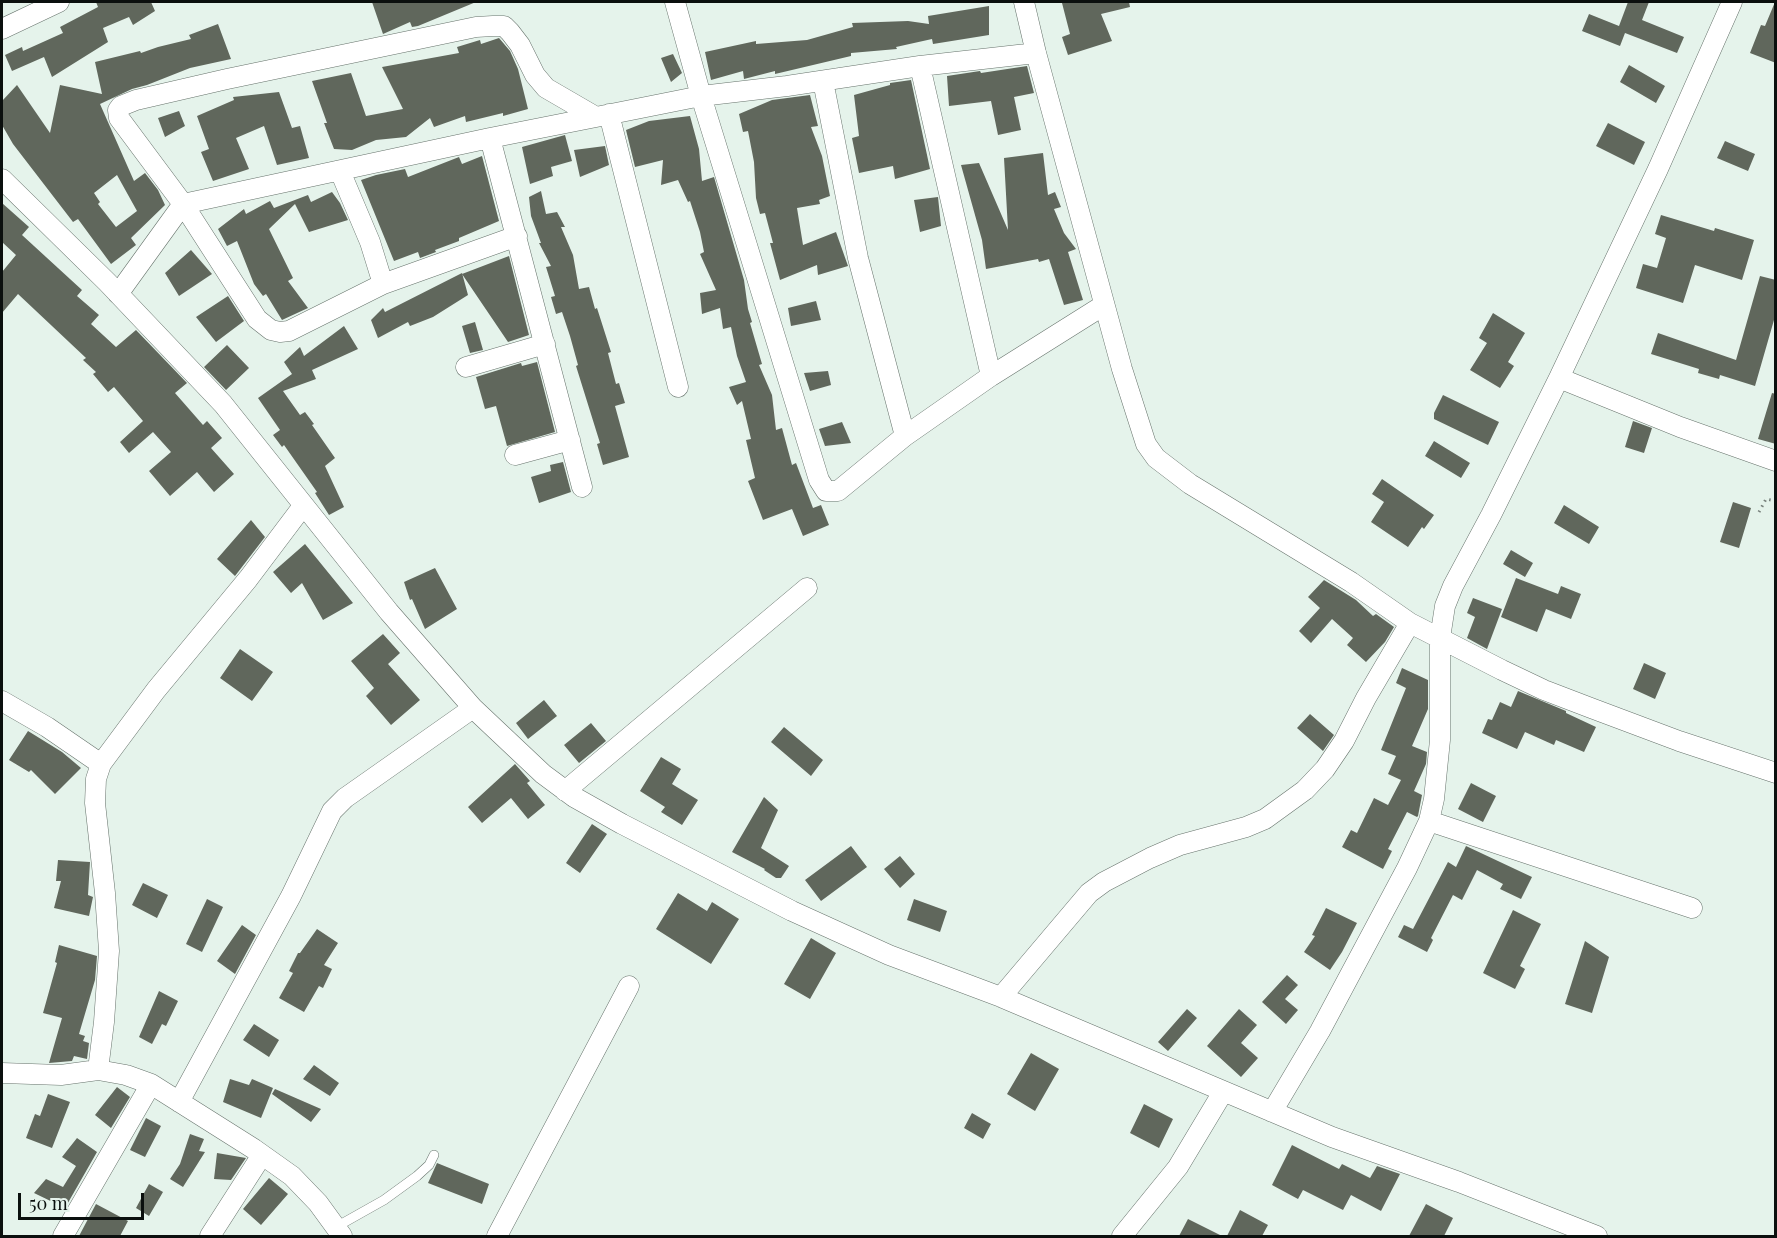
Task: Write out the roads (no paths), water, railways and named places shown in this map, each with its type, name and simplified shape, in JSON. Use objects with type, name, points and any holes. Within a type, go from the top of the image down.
[{"type":"street","points":[[2,29],[59,2]]},
{"type":"street","points":[[675,2],[701,96],[819,480],[826,491],[838,491],[905,436],[991,376],[1104,305]]},
{"type":"street","points":[[1024,2],[1104,305],[1139,426],[1146,444],[1156,458],[1190,484],[1351,582],[1410,623],[1544,690],[1679,741],[1776,773]]},
{"type":"street","points":[[1272,1112],[1320,1031],[1407,868],[1429,821],[1434,799],[1440,740],[1440,638],[1445,606],[1453,586],[1496,506],[1559,378],[1658,169],[1732,2]]},
{"type":"street","points":[[518,236],[383,284],[289,331],[271,330],[257,319],[183,204],[119,118],[118,110],[121,106],[136,100],[227,79],[476,27],[504,26],[519,45],[535,75],[546,88],[602,116],[678,387]]},
{"type":"street","points":[[118,294],[183,204],[490,138],[701,96],[920,66],[1036,53]]},
{"type":"street","points":[[920,66],[991,376]]},
{"type":"street","points":[[823,81],[858,258],[905,436]]},
{"type":"street","points":[[490,138],[518,236],[582,487]]},
{"type":"street","points":[[340,171],[370,242],[383,284]]},
{"type":"street","points":[[2,180],[118,294],[222,404],[388,612],[473,708],[543,774],[565,790],[622,824],[792,911],[889,955],[1001,997],[1332,1137],[1459,1182],[1597,1236]]},
{"type":"street","points":[[466,367],[545,344]]},
{"type":"street","points":[[1559,378],[1680,427],[1776,461]]},
{"type":"street","points":[[515,455],[570,440]]},
{"type":"street","points":[[98,1070],[105,1022],[109,951],[95,803],[96,779],[101,764],[156,690],[248,579],[303,507]]},
{"type":"street","points":[[565,790],[807,588]]},
{"type":"street","points":[[1001,997],[1089,892],[1150,858],[1180,845],[1246,827],[1265,819],[1305,790],[1325,769],[1344,741],[1410,623]]},
{"type":"street","points":[[2,701],[47,727],[101,764]]},
{"type":"street","points":[[179,1102],[291,896],[332,811],[345,798],[473,708]]},
{"type":"street","points":[[1429,821],[1692,908]]},
{"type":"street","points":[[497,1236],[629,986]]},
{"type":"street","points":[[2,1073],[61,1075],[98,1070],[126,1075],[151,1084],[292,1176],[307,1191],[339,1232]]},
{"type":"street","points":[[63,1236],[151,1084]]},
{"type":"street","points":[[1122,1236],[1178,1167],[1223,1092]]},
{"type":"street","points":[[210,1236],[262,1155]]},
{"type":"lane","points":[[339,1232],[417,1176],[429,1165],[434,1155]]}]
